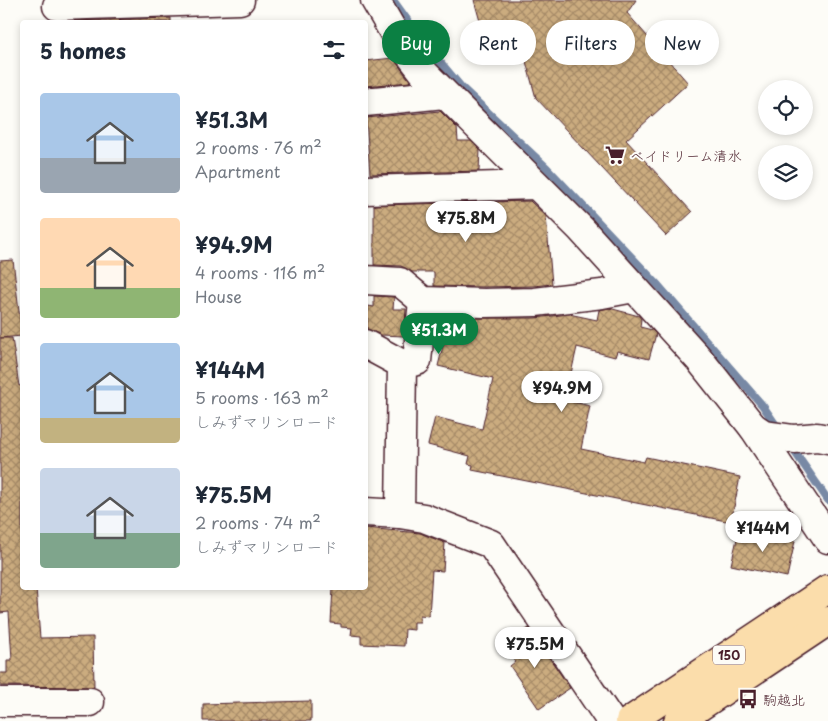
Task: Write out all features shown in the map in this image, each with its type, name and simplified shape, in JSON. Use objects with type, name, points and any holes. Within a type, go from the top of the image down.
[{"type":"highway","name":"150","points":[[630,721],[828,589]]},
{"type":"highway","name":"150","points":[[678,721],[828,621]]},
{"type":"street","points":[[57,6],[179,13],[240,0]]},
{"type":"street","points":[[375,0],[397,38],[424,73],[581,229],[699,358],[759,431],[828,539]]},
{"type":"street","points":[[368,102],[444,94]]},
{"type":"street","points":[[368,190],[536,185]]},
{"type":"street","points":[[368,280],[400,282],[423,301],[484,303],[534,302],[602,294],[634,288]]},
{"type":"street","points":[[368,346],[402,364],[417,361],[423,301]]},
{"type":"street","points":[[400,514],[402,364]]},
{"type":"street","points":[[759,431],[794,439],[822,438]]},
{"type":"street","points":[[368,512],[424,518],[491,544],[611,721]]},
{"type":"street","points":[[0,702],[90,702]]},
{"type":"building","name":"ベイドリーム清水","points":[[474,0],[636,0],[627,13],[633,20],[546,20],[546,65],[635,65],[635,22],[645,34],[645,65],[672,65],[688,83],[626,140],[692,212],[666,236],[536,98],[527,65],[536,65],[536,20],[480,20]]},
{"type":"building","points":[[171,18],[171,20],[103,20]]},
{"type":"building","points":[[382,59],[382,65],[398,65],[411,82],[368,86],[368,61]]},
{"type":"building","points":[[440,111],[457,128],[458,141],[471,141],[480,150],[479,171],[370,174],[368,118]]},
{"type":"building","points":[[530,201],[546,216],[552,284],[484,287],[434,286],[434,272],[412,272],[401,266],[374,265],[374,205]]},
{"type":"building","points":[[13,260],[20,319],[20,336],[0,338],[0,261]]},
{"type":"building","points":[[374,296],[394,297],[393,309],[406,309],[404,336],[381,335],[368,329],[368,306],[374,307]]},
{"type":"building","points":[[609,308],[639,316],[641,319],[640,327],[652,330],[656,334],[649,359],[617,351],[615,357],[577,347],[565,400],[590,406],[581,449],[644,462],[646,457],[740,477],[731,522],[472,470],[473,465],[468,464],[470,456],[428,445],[435,417],[482,429],[493,379],[438,366],[450,318],[535,318],[569,314],[597,320],[599,310]]},
{"type":"building","points":[[0,338],[12,338],[20,386],[20,590],[36,590],[40,638],[93,637],[94,687],[0,686],[0,673],[7,673],[7,660],[12,660],[9,612],[0,613]]},
{"type":"building","points":[[368,528],[420,533],[445,543],[443,571],[432,570],[429,616],[420,615],[420,622],[414,622],[414,630],[405,629],[404,646],[361,644],[361,636],[351,635],[352,628],[341,627],[341,624],[331,623],[333,590],[368,590]]},
{"type":"building","points":[[739,530],[795,541],[787,577],[731,565]]},
{"type":"building","points":[[529,628],[570,688],[539,709],[510,666],[515,662],[503,645]]},
{"type":"building","points":[[311,701],[311,721],[203,721],[203,704]]},
{"type":"waterway","points":[[393,0],[421,39],[462,88],[547,168],[658,285],[763,406],[780,431]]},
{"type":"waterway","points":[[790,445],[828,500]]},
{"type":"place","name":"ベイドリーム清水","points":[[615,155]]},
{"type":"place","name":"駒越北","points":[[748,699]]}]
